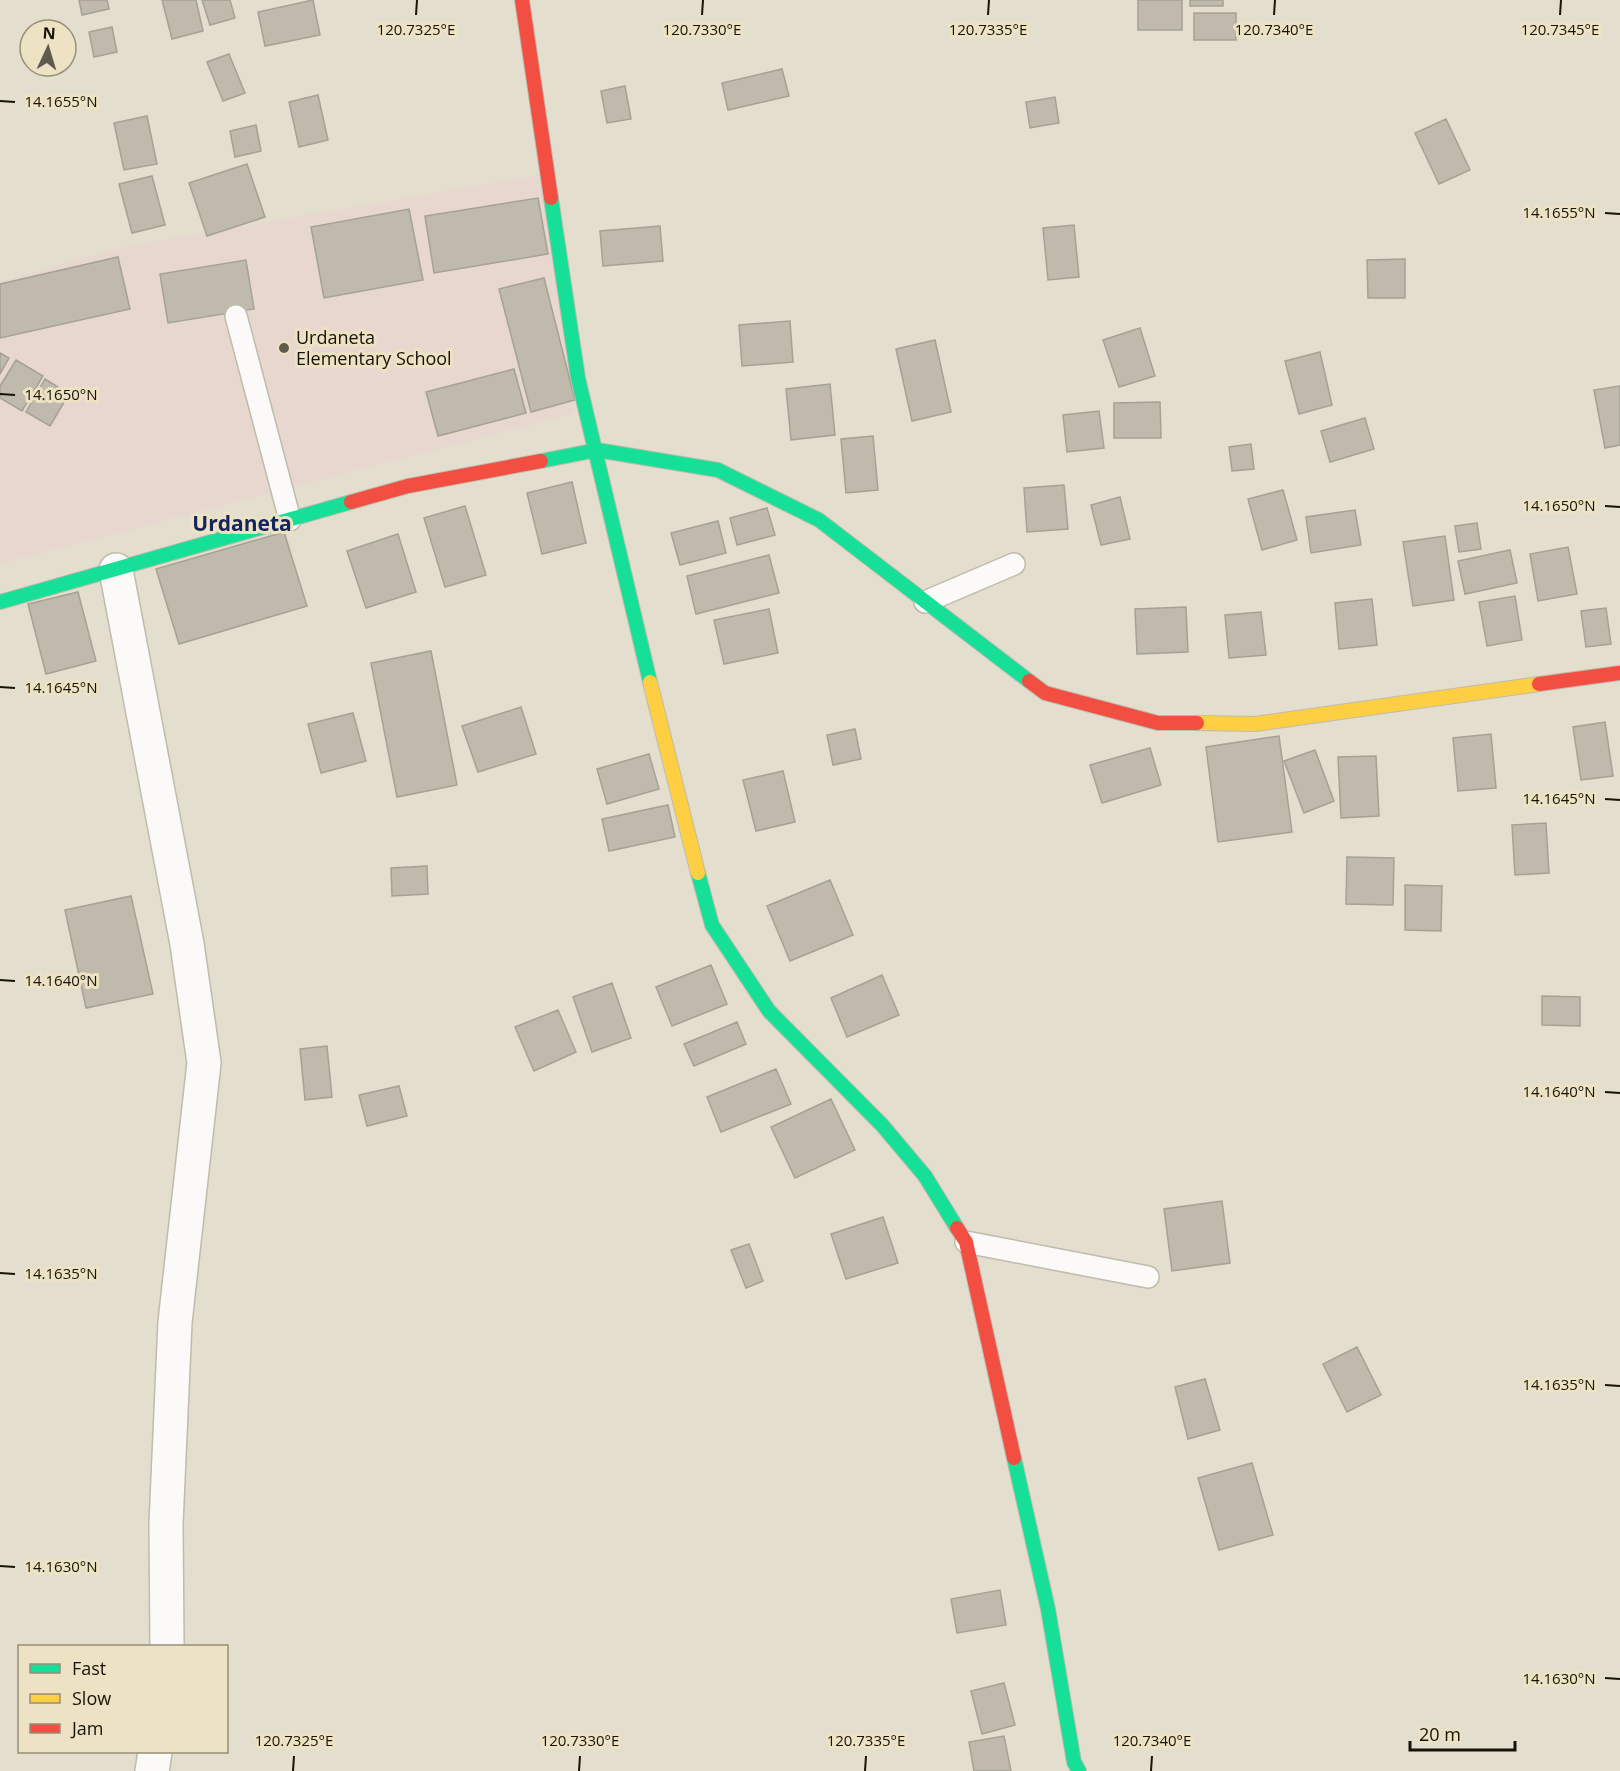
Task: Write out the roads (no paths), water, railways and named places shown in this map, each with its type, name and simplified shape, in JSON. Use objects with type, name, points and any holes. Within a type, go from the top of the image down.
[{"type":"street","points":[[522,0],[578,378],[597,450],[666,753],[712,925],[769,1011],[882,1125],[925,1176],[966,1242],[1048,1609],[1075,1768]]},
{"type":"street","points":[[0,602],[408,486],[597,450],[718,470],[819,520],[1045,693],[1158,723],[1255,724],[1620,673]]},
{"type":"street","points":[[116,570],[187,944],[204,1063],[176,1322],[166,1524],[167,1645]]},
{"type":"street","points":[[152,1771],[155,1753]]},
{"type":"lane","points":[[236,316],[290,520]]},
{"type":"lane","points":[[925,602],[1014,564]]},
{"type":"lane","points":[[966,1242],[1148,1277]]},
{"type":"place","name":"Urdaneta Elementary School","points":[[284,348]]},
{"type":"district","name":"Urdaneta","points":[[242,524]]}]
